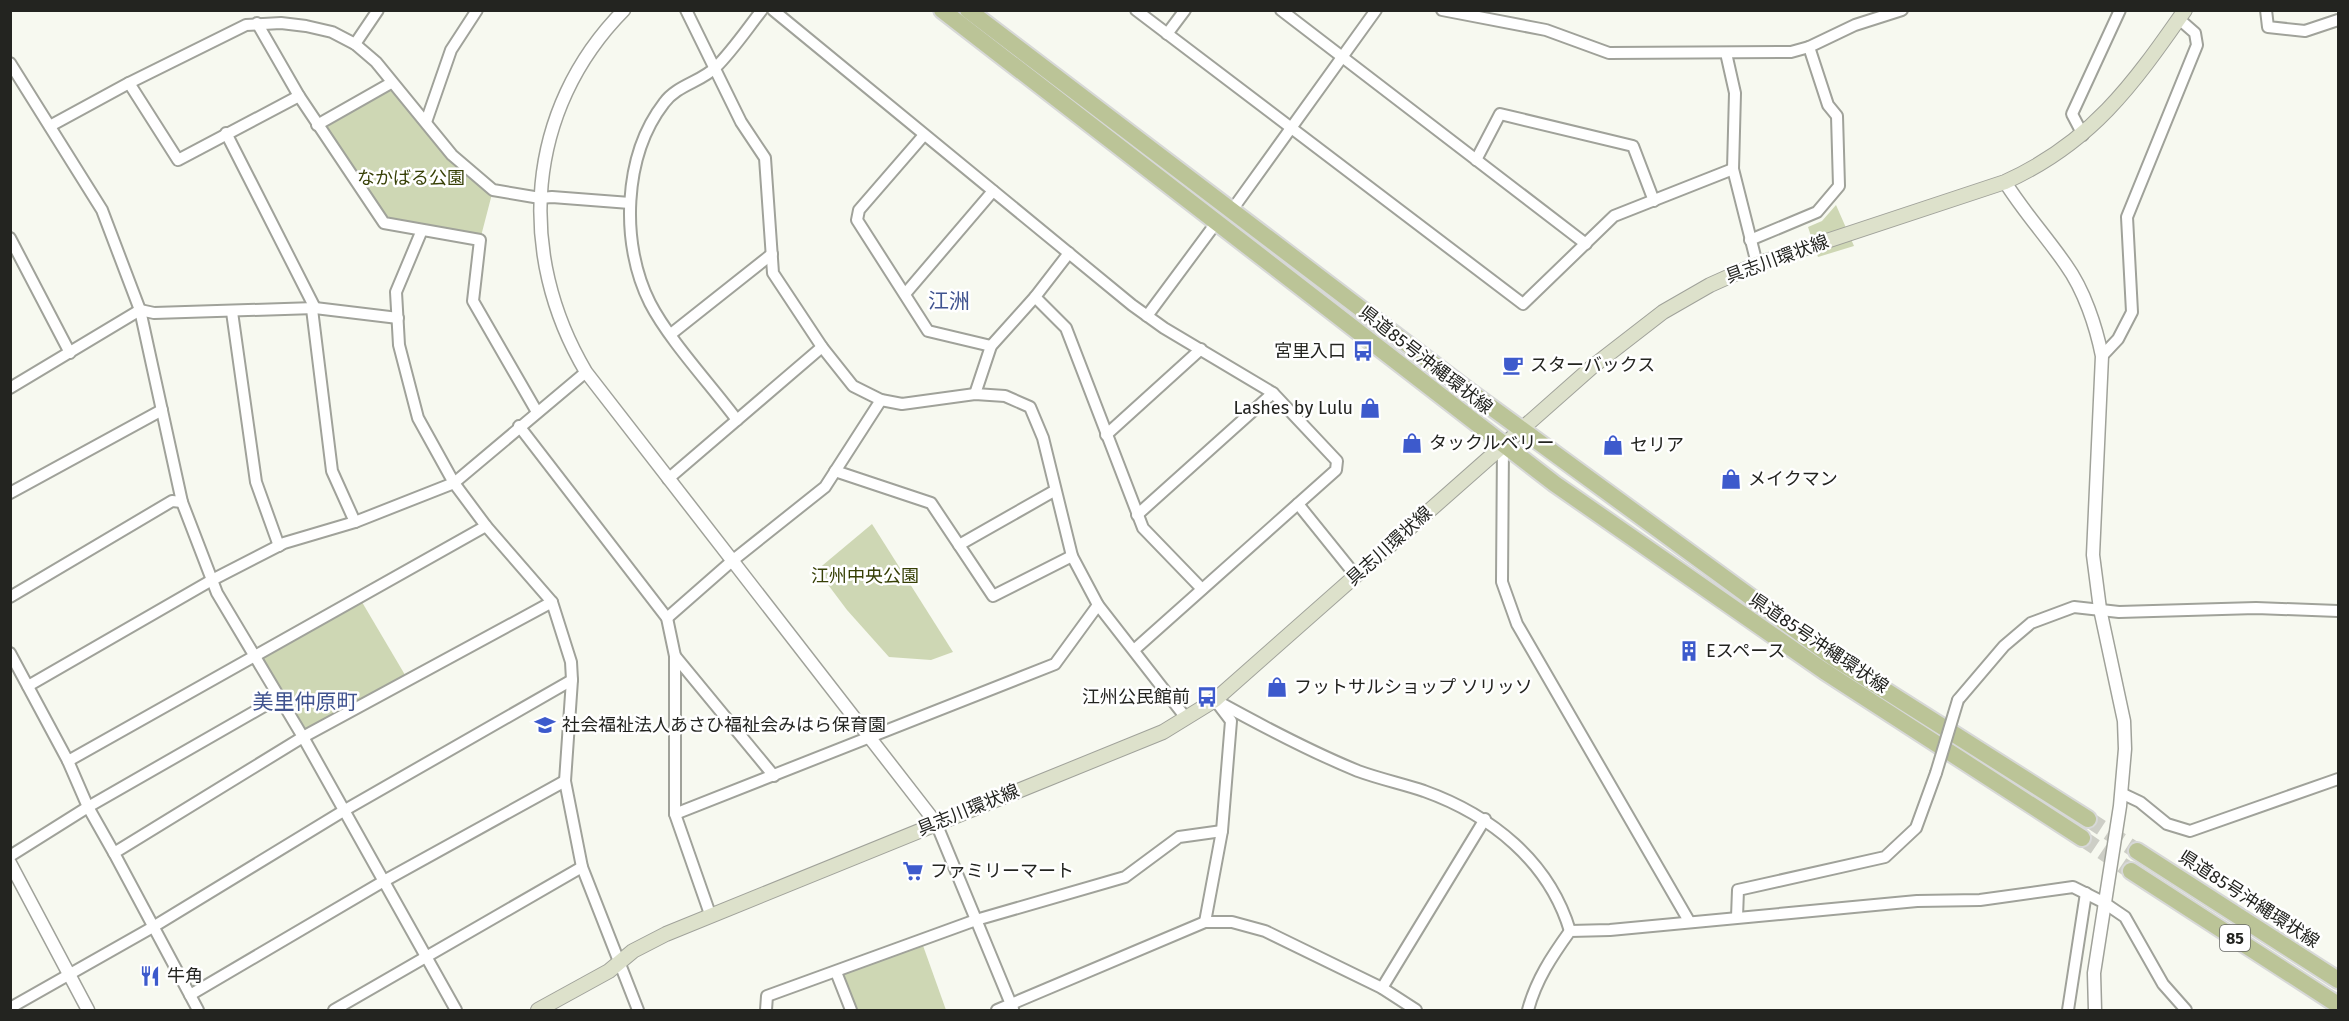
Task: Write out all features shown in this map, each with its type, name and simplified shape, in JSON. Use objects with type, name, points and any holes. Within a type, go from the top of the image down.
[{"type":"main road","name":"県道85号沖縄環状線","points":[[942,10],[1555,484],[1824,671],[2082,838]]},
{"type":"main road","name":"県道85号沖縄環状線","points":[[968,10],[1522,429],[1834,658],[2088,819]]},
{"type":"main road","name":"具志川環状線","points":[[538,1011],[609,971],[619,961],[650,942],[710,914],[1163,732],[1215,700],[1592,367],[1663,312],[1710,285],[1757,264],[2005,182],[2038,167],[2083,135],[2122,95],[2182,15]]},
{"type":"main road","name":"県道85号沖縄環状線","points":[[2138,851],[2338,980]]},
{"type":"main road","name":"85","points":[[2131,871],[2338,1005]]},
{"type":"street","points":[[355,44],[378,10]]},
{"type":"street","points":[[426,122],[451,50],[477,10]]},
{"type":"street","points":[[624,10],[598,40],[568,90],[549,142],[540,198],[541,238],[547,284],[562,327],[586,372],[936,823],[1012,1007]]},
{"type":"street","points":[[686,10],[741,122],[765,158],[773,273],[822,347],[854,386],[881,400],[902,404],[975,394],[1005,396],[1030,407],[1043,438],[1072,556],[1098,605],[1186,718]]},
{"type":"street","points":[[737,420],[650,304],[641,282],[632,242],[630,202],[634,174],[643,144],[664,101],[677,90],[715,68],[762,10]]},
{"type":"street","points":[[773,10],[1147,316],[1273,393],[1337,461],[1336,470],[1134,650]]},
{"type":"street","points":[[1137,10],[1523,304],[1614,216],[1733,169]]},
{"type":"street","points":[[1167,34],[1185,10]]},
{"type":"street","points":[[1281,10],[1586,244]]},
{"type":"street","points":[[1232,210],[1376,10]]},
{"type":"street","points":[[1442,10],[1546,30],[1609,53],[1791,52],[1902,10]]},
{"type":"street","points":[[2083,135],[2072,114],[2120,10]]},
{"type":"street","points":[[2266,10],[2268,27],[2305,31],[2338,20]]},
{"type":"street","points":[[2102,356],[2118,339],[2132,312],[2127,217],[2197,45],[2195,33],[2182,15]]},
{"type":"street","points":[[257,23],[317,125],[384,223],[480,240],[473,300],[537,412]]},
{"type":"street","points":[[50,126],[129,83],[246,25],[257,23],[306,26],[332,32],[355,44],[376,62],[452,155],[493,190],[540,198],[552,196],[630,202]]},
{"type":"street","points":[[1750,240],[1817,212],[1839,186],[1837,116],[1828,105],[1809,47]]},
{"type":"street","points":[[1726,53],[1735,93],[1733,169],[1757,264]]},
{"type":"street","points":[[11,64],[102,210],[140,310],[182,502],[212,580],[345,810],[456,1011]]},
{"type":"street","points":[[129,83],[178,160],[299,96]]},
{"type":"street","points":[[317,125],[391,83]]},
{"type":"street","points":[[1476,160],[1500,114],[1633,146],[1654,201]]},
{"type":"street","points":[[226,133],[314,308],[332,471],[355,522]]},
{"type":"street","points":[[924,135],[859,210],[857,220],[928,331],[991,346]]},
{"type":"street","points":[[2005,182],[2019,205],[2068,267],[2098,335],[2102,356],[2093,555],[2100,609],[2124,721],[2121,793],[2094,973],[2095,1011]]},
{"type":"street","points":[[904,294],[993,191]]},
{"type":"street","points":[[1147,316],[1216,223]]},
{"type":"street","points":[[422,230],[396,292],[399,345],[418,418],[454,483],[486,526],[552,602],[571,662],[572,680],[565,781],[582,867],[638,1011]]},
{"type":"street","points":[[10,238],[70,352]]},
{"type":"street","points":[[975,394],[991,346],[1035,297],[1069,253]]},
{"type":"street","points":[[671,334],[772,254]]},
{"type":"street","points":[[1035,297],[1066,328],[1143,528],[1202,589]]},
{"type":"street","points":[[10,388],[140,310],[154,313],[314,308],[398,318]]},
{"type":"street","points":[[232,312],[256,482],[279,546]]},
{"type":"street","points":[[668,479],[822,347]]},
{"type":"street","points":[[1106,435],[1201,349]]},
{"type":"street","points":[[28,686],[212,580],[279,546],[355,522],[454,483],[586,372]]},
{"type":"street","points":[[1137,515],[1273,393]]},
{"type":"street","points":[[667,618],[732,561],[825,487],[881,400]]},
{"type":"street","points":[[10,493],[162,410]]},
{"type":"street","points":[[519,426],[667,618],[675,656],[675,814],[710,914]]},
{"type":"street","points":[[1503,445],[1502,582],[1517,624],[1689,921]]},
{"type":"street","points":[[835,471],[931,503],[993,596],[1072,556]]},
{"type":"street","points":[[959,545],[1054,490]]},
{"type":"street","points":[[10,597],[172,501],[182,502]]},
{"type":"street","points":[[1298,504],[1356,576]]},
{"type":"street","points":[[68,760],[486,526]]},
{"type":"street","points":[[114,853],[303,737],[552,602]]},
{"type":"street","points":[[675,814],[1055,664],[1098,605]]},
{"type":"street","points":[[1737,917],[1738,890],[1885,857],[1916,828],[1936,773],[1958,700],[2004,646],[2031,623],[2074,607],[2119,612],[2256,608],[2338,611]]},
{"type":"street","points":[[10,653],[68,760],[87,807],[198,1011]]},
{"type":"street","points":[[675,656],[774,776]]},
{"type":"street","points":[[10,1008],[153,927],[345,810],[572,680]]},
{"type":"street","points":[[10,856],[87,807],[280,697]]},
{"type":"street","points":[[1215,700],[1272,732],[1360,772],[1425,792],[1485,819],[1522,849],[1564,910],[1570,931],[1538,981],[1528,1011]]},
{"type":"street","points":[[1205,922],[1222,831],[1231,721],[1215,700]]},
{"type":"street","points":[[2121,793],[2140,802],[2167,824],[2190,831],[2338,779]]},
{"type":"street","points":[[190,995],[384,881],[565,781]]},
{"type":"street","points":[[1383,988],[1485,819]]},
{"type":"street","points":[[766,1011],[767,996],[975,920],[1125,877],[1179,837],[1222,831]]},
{"type":"street","points":[[10,863],[88,1011]]},
{"type":"street","points":[[334,1011],[582,867]]},
{"type":"street","points":[[1570,931],[1610,930],[1917,901],[1980,900],[2073,887],[2103,902],[2125,917],[2163,984],[2186,1011]]},
{"type":"street","points":[[2068,1011],[2086,893]]},
{"type":"street","points":[[997,1011],[1012,1007],[1205,922],[1232,922],[1265,931],[1383,988],[1416,1011]]},
{"type":"street","points":[[836,972],[851,1011]]},
{"type":"green space","name":"なかばる公園","points":[[391,83],[439,138],[493,190],[480,240],[384,223],[317,125]]},
{"type":"green space","points":[[1836,205],[1854,246],[1818,257],[1808,227],[1822,221]]},
{"type":"green space","name":"江州中央公園","points":[[872,524],[953,652],[931,660],[889,657],[847,610],[817,570]]},
{"type":"green space","points":[[359,597],[408,680],[303,737],[257,656]]},
{"type":"green space","points":[[921,940],[946,1010],[851,1010],[836,972]]},
{"type":"tunnel","points":[[2088,819],[2137,851]]},
{"type":"tunnel","points":[[2082,838],[2131,871]]},
{"type":"place","name":"宮里入口","points":[[1363,351]]},
{"type":"place","name":"スターバックス","points":[[1513,365]]},
{"type":"place","name":"Lashes by Lulu","points":[[1370,408]]},
{"type":"place","name":"タックルベリー","points":[[1412,443]]},
{"type":"place","name":"セリア","points":[[1613,445]]},
{"type":"place","name":"メイクマン","points":[[1731,479]]},
{"type":"place","name":"Eスペース","points":[[1689,651]]},
{"type":"place","name":"フットサルショップ ソリッソ","points":[[1277,687]]},
{"type":"place","name":"江州公民館前","points":[[1207,697]]},
{"type":"place","name":"社会福祉法人あさひ福祉会みはら保育園","points":[[545,725]]},
{"type":"place","name":"ファミリーマート","points":[[913,871]]},
{"type":"place","name":"牛角","points":[[150,976]]},
{"type":"district","name":"江洲","points":[[949,301]]},
{"type":"district","name":"美里仲原町","points":[[305,702]]}]
